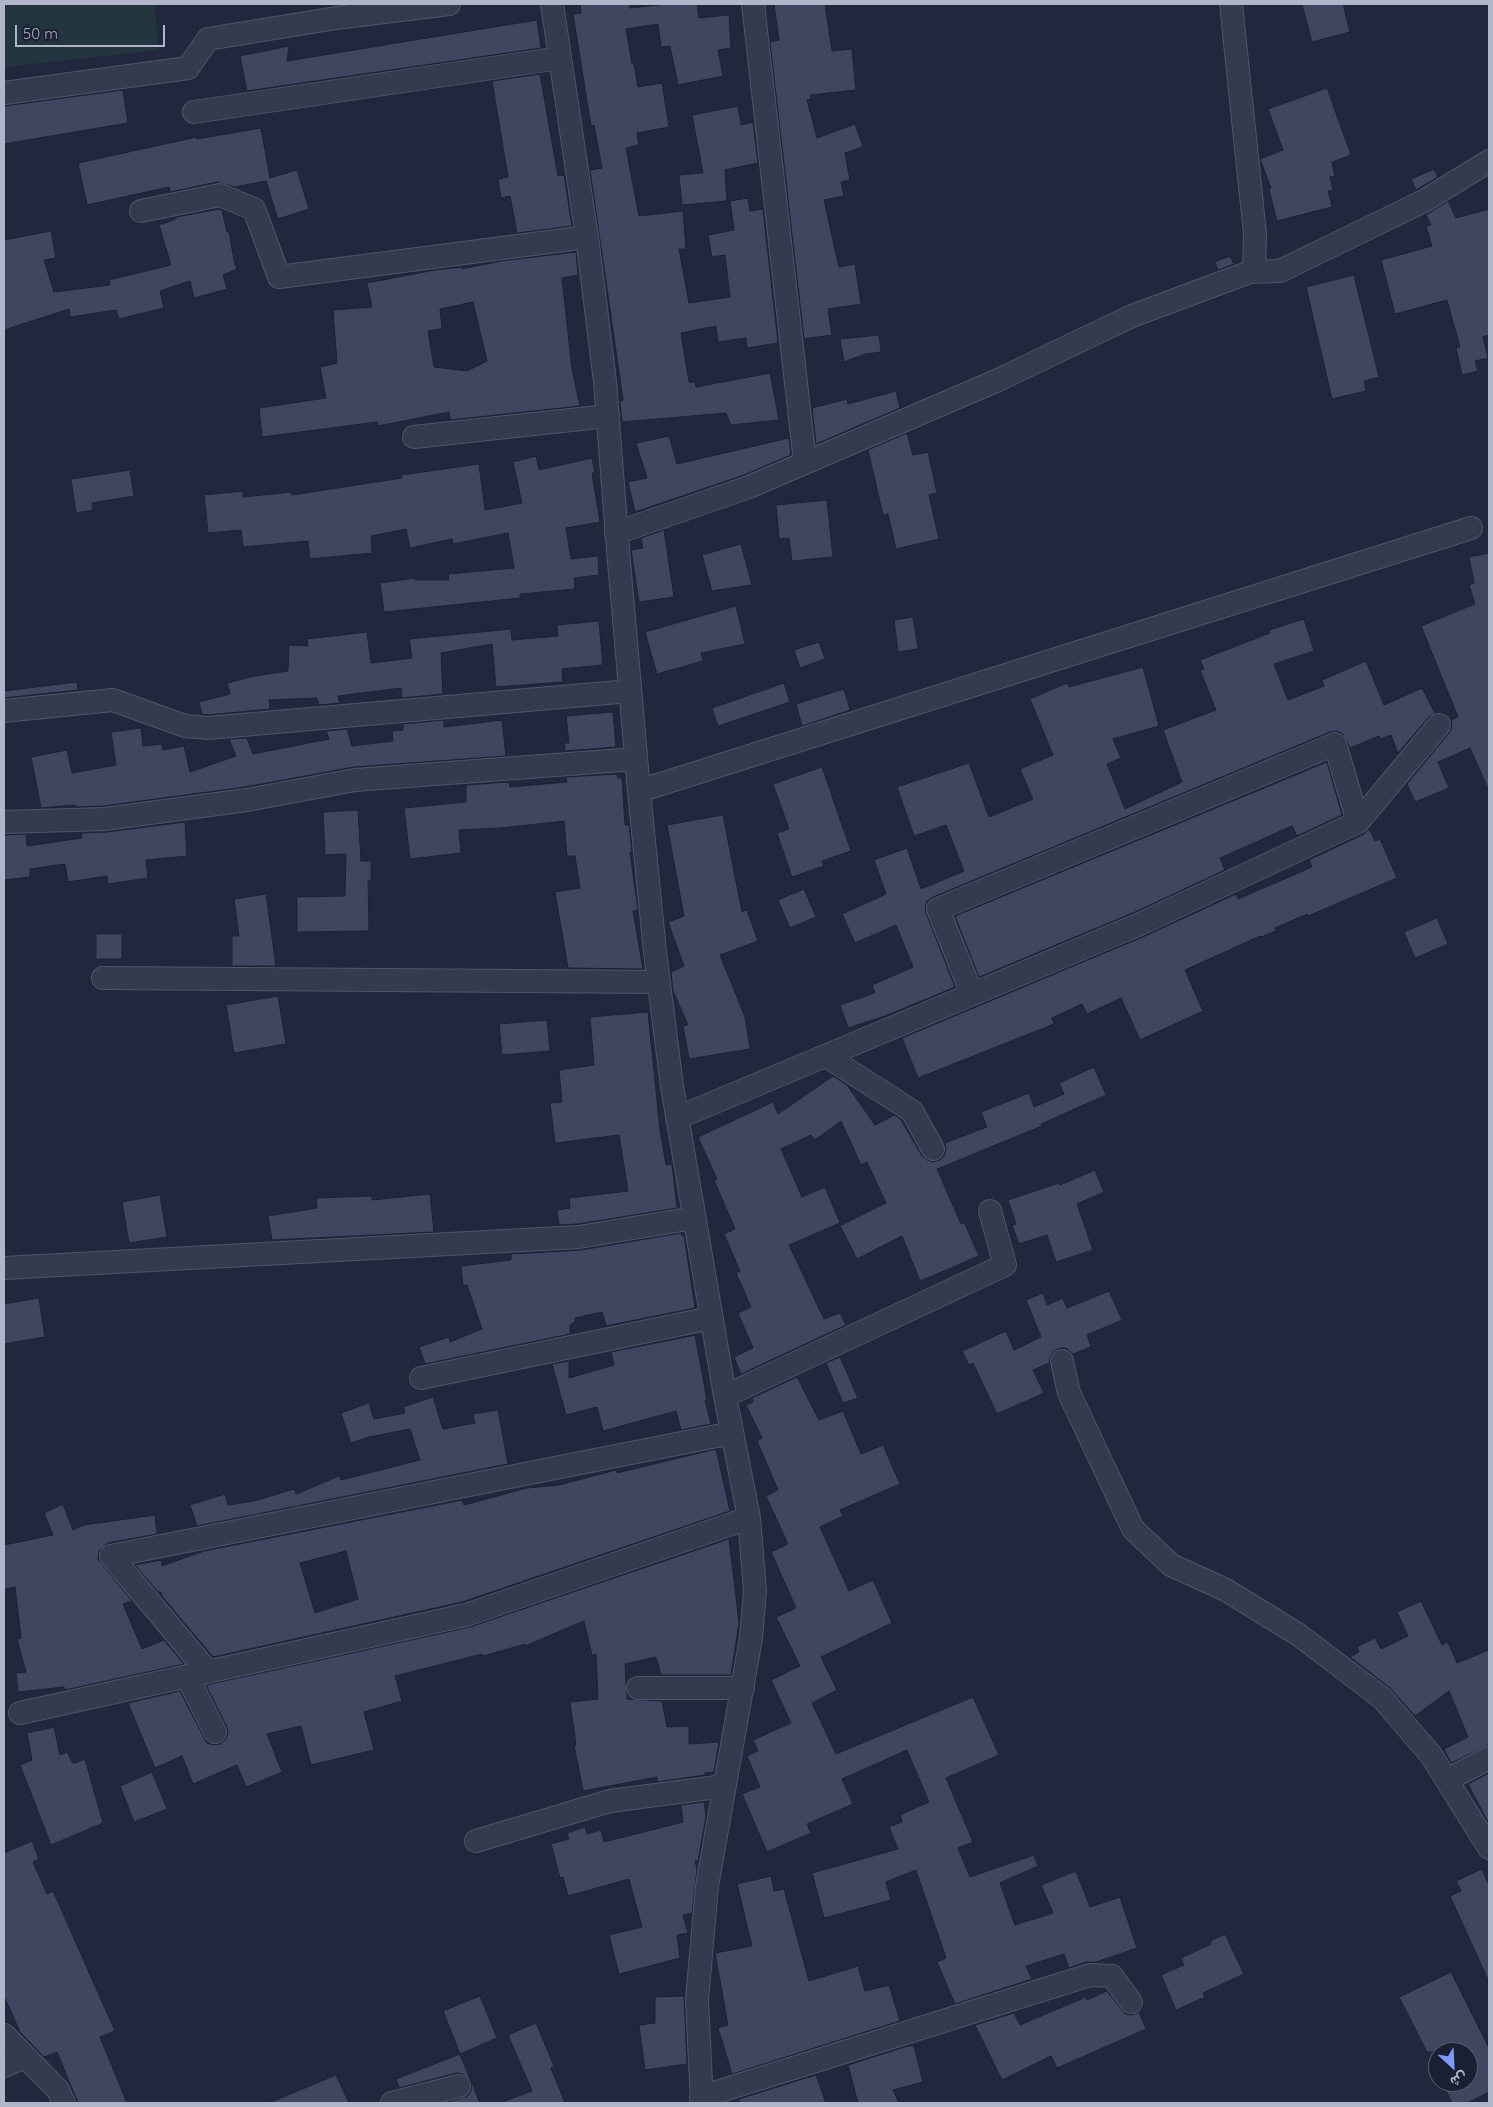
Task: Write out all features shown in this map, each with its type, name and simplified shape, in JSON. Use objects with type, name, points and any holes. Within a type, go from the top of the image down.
[{"type":"street","points":[[4,93],[188,68],[208,40],[336,18],[449,4]]},
{"type":"street","points":[[552,4],[587,237],[608,416],[616,533],[636,759],[659,982],[677,1118],[725,1396],[749,1518],[755,1591],[752,1638],[707,1886],[697,2000],[702,2100],[1090,1975],[1112,1976],[1131,2002]]},
{"type":"street","points":[[753,4],[805,462]]},
{"type":"street","points":[[1231,4],[1255,234],[1254,272]]},
{"type":"street","points":[[194,112],[560,58]]},
{"type":"street","points":[[616,533],[749,487],[996,381],[1132,316],[1254,272],[1280,271],[1424,201],[1489,161]]},
{"type":"street","points":[[140,211],[220,195],[254,209],[279,277],[587,237]]},
{"type":"street","points":[[414,438],[608,416]]},
{"type":"street","points":[[639,791],[1471,528]]},
{"type":"street","points":[[4,711],[112,700],[185,726],[208,728],[630,691]]},
{"type":"street","points":[[677,1118],[1140,924],[1358,822],[1439,725]]},
{"type":"street","points":[[972,994],[938,909],[1335,744],[1358,822]]},
{"type":"street","points":[[4,822],[105,819],[247,800],[355,780],[636,759]]},
{"type":"street","points":[[103,978],[659,982]]},
{"type":"street","points":[[826,1056],[912,1111],[933,1149]]},
{"type":"street","points":[[725,1396],[1005,1265],[990,1211]]},
{"type":"street","points":[[4,1268],[579,1238],[694,1218]]},
{"type":"street","points":[[421,1378],[711,1318]]},
{"type":"street","points":[[1062,1361],[1069,1393],[1133,1529],[1171,1565],[1226,1590],[1299,1635],[1382,1698],[1431,1755],[1489,1848]]},
{"type":"street","points":[[214,1732],[197,1674],[111,1556],[732,1433]]},
{"type":"street","points":[[20,1713],[466,1615],[749,1518]]},
{"type":"street","points":[[638,1688],[743,1688]]},
{"type":"street","points":[[1447,1780],[1489,1758]]},
{"type":"street","points":[[476,1841],[610,1801],[725,1786]]},
{"type":"street","points":[[4,2035],[58,2090],[64,2103]]},
{"type":"street","points":[[4,2066],[25,2058]]},
{"type":"street","points":[[392,2103],[459,2086]]},
{"type":"shaded area","points":[[4,4],[154,4],[159,50],[4,67]]},
{"type":"building","points":[[580,4],[630,4],[630,8],[669,4],[697,4],[699,18],[729,15],[731,48],[718,50],[723,76],[678,85],[670,46],[661,47],[658,24],[626,29],[638,87],[662,83],[669,127],[637,133],[639,145],[626,148],[639,216],[683,211],[686,249],[679,249],[689,303],[730,297],[725,255],[712,257],[708,235],[734,230],[730,201],[748,198],[750,211],[763,209],[778,343],[747,348],[746,338],[718,342],[716,326],[681,333],[689,382],[695,382],[696,387],[770,373],[779,420],[731,425],[726,413],[622,422],[620,401],[623,400],[590,170],[602,168],[594,125],[591,126],[573,14],[581,13]]},
{"type":"building","points":[[774,4],[825,4],[832,51],[852,49],[856,90],[810,95],[811,99],[807,100],[817,138],[855,124],[863,147],[845,153],[850,180],[841,182],[844,196],[824,200],[839,267],[855,264],[861,304],[828,309],[832,335],[804,339],[770,42],[779,40]]},
{"type":"building","points":[[1302,4],[1343,4],[1350,32],[1312,42]]},
{"type":"building","points":[[537,20],[541,48],[247,91],[240,56],[289,46],[287,61]]},
{"type":"building","points":[[540,74],[558,176],[564,175],[572,226],[517,233],[510,196],[501,198],[498,179],[508,177],[492,81]]},
{"type":"building","points":[[1327,88],[1351,155],[1332,162],[1335,176],[1330,177],[1333,190],[1328,191],[1332,207],[1277,221],[1269,189],[1271,188],[1260,159],[1283,150],[1268,109]]},
{"type":"building","points":[[123,90],[128,123],[4,144],[4,106]]},
{"type":"building","points":[[738,106],[741,125],[753,122],[758,163],[725,170],[727,201],[682,205],[679,175],[703,173],[692,115]]},
{"type":"building","points":[[261,128],[270,178],[297,170],[309,209],[278,219],[266,181],[235,187],[217,182],[170,192],[169,187],[87,205],[78,163],[197,137],[197,139]]},
{"type":"building","points":[[1434,169],[1438,177],[1416,190],[1411,179]]},
{"type":"building","points":[[1448,201],[1456,218],[1489,209],[1489,335],[1483,337],[1488,358],[1475,361],[1478,371],[1462,375],[1456,348],[1460,347],[1447,300],[1395,314],[1381,260],[1432,246],[1426,226],[1431,225],[1426,215]]},
{"type":"building","points":[[222,210],[227,232],[229,232],[237,269],[223,275],[227,289],[194,298],[190,281],[160,291],[164,308],[119,319],[116,310],[70,317],[69,309],[4,330],[4,240],[51,231],[56,258],[44,260],[54,292],[110,285],[109,280],[171,265],[159,225],[176,219],[176,217]]},
{"type":"building","points":[[576,252],[578,275],[562,278],[572,369],[580,406],[450,420],[449,412],[378,426],[377,422],[262,437],[259,408],[326,398],[320,367],[337,363],[333,310],[372,307],[367,283],[435,270],[462,267],[462,269],[501,261]],"holes":[[[473,302],[487,361],[467,371],[434,367],[428,331],[442,329],[440,309]]]},
{"type":"building","points":[[1230,256],[1234,264],[1218,270],[1215,262]]},
{"type":"building","points":[[1354,275],[1379,377],[1364,381],[1366,391],[1332,399],[1306,287]]},
{"type":"building","points":[[879,335],[881,352],[865,354],[844,362],[840,339]]},
{"type":"building","points":[[896,391],[900,408],[816,444],[812,408],[847,399],[848,404]]},
{"type":"building","points":[[907,433],[913,455],[928,452],[937,493],[929,495],[939,539],[896,549],[888,514],[883,515],[868,450]]},
{"type":"building","points":[[669,436],[677,464],[789,438],[791,455],[744,475],[635,512],[628,482],[647,478],[636,443]]},
{"type":"building","points":[[536,456],[539,470],[592,458],[595,473],[592,473],[600,522],[566,528],[571,559],[598,556],[599,575],[574,578],[575,589],[520,594],[520,598],[384,612],[380,583],[415,578],[415,580],[449,580],[448,574],[514,568],[508,533],[453,544],[452,539],[410,548],[406,529],[371,536],[372,553],[310,559],[308,541],[243,547],[241,530],[208,533],[204,495],[243,491],[243,497],[292,492],[292,495],[402,478],[401,475],[479,464],[485,510],[522,503],[513,462]]},
{"type":"building","points":[[130,470],[134,496],[92,503],[93,510],[76,513],[71,479]]},
{"type":"building","points":[[827,500],[833,557],[792,561],[789,538],[779,539],[776,505]]},
{"type":"building","points":[[664,530],[674,597],[639,602],[631,550],[643,548],[641,538]]},
{"type":"building","points":[[741,544],[752,585],[712,591],[702,555]]},
{"type":"building","points":[[1489,553],[1489,791],[1470,748],[1438,762],[1449,788],[1415,802],[1407,784],[1449,733],[1452,727],[1451,720],[1458,717],[1421,626],[1475,604],[1469,585],[1474,583],[1469,557]]},
{"type":"building","points":[[736,606],[745,644],[701,653],[703,661],[657,674],[645,632]]},
{"type":"building","points":[[913,617],[918,649],[898,652],[894,620]]},
{"type":"building","points":[[1304,619],[1314,651],[1274,664],[1288,700],[1324,686],[1322,680],[1366,661],[1384,705],[1422,688],[1435,713],[1429,717],[1398,753],[1391,735],[1381,739],[1379,736],[1350,748],[1343,734],[1337,731],[1330,732],[933,897],[927,901],[926,913],[955,987],[885,1016],[848,1028],[840,1005],[875,993],[872,985],[913,967],[896,925],[855,943],[842,914],[886,894],[874,860],[907,848],[921,889],[964,871],[946,825],[914,836],[897,787],[969,763],[989,817],[1033,799],[1020,769],[1053,755],[1030,699],[1067,683],[1069,687],[1143,667],[1159,726],[1113,739],[1121,758],[1107,764],[1125,809],[1182,782],[1163,730],[1216,710],[1200,670],[1204,669],[1200,660],[1270,633],[1269,630]]},
{"type":"building","points":[[599,621],[603,665],[562,669],[563,682],[496,687],[492,644],[441,653],[443,694],[402,698],[401,688],[338,696],[340,703],[319,705],[317,698],[269,700],[270,709],[208,715],[202,714],[199,702],[230,694],[227,683],[288,671],[289,645],[308,646],[307,639],[367,632],[371,663],[412,658],[409,639],[511,629],[512,640],[558,636],[557,625]]},
{"type":"building","points":[[819,642],[825,659],[800,668],[794,650]]},
{"type":"building","points":[[77,682],[78,690],[4,698],[4,691]]},
{"type":"building","points":[[784,683],[790,702],[718,726],[712,708]]},
{"type":"building","points":[[844,689],[850,710],[802,726],[796,704]]},
{"type":"building","points":[[613,712],[616,747],[565,751],[564,743],[569,743],[566,716]]},
{"type":"building","points":[[444,720],[444,727],[502,720],[506,756],[354,767],[245,787],[104,806],[76,807],[75,805],[41,808],[31,757],[67,750],[72,773],[116,765],[111,732],[141,728],[143,746],[162,744],[163,750],[184,746],[190,772],[236,756],[229,739],[247,738],[253,754],[329,739],[326,731],[347,729],[352,746],[393,741],[392,731],[403,730],[403,724]]},
{"type":"building","points":[[1327,762],[1342,815],[1297,836],[1292,826],[1220,858],[1225,870],[1135,912],[979,977],[955,916]]},
{"type":"building","points":[[822,767],[851,851],[822,861],[824,866],[792,877],[777,833],[789,829],[773,784]]},
{"type":"building","points":[[617,774],[618,778],[622,778],[625,825],[629,825],[632,852],[630,852],[638,910],[633,911],[643,969],[568,968],[555,892],[580,888],[575,856],[567,856],[564,821],[501,828],[459,830],[461,853],[410,859],[404,808],[466,802],[466,785],[509,782],[510,787],[567,782],[566,777]]},
{"type":"building","points":[[358,810],[361,861],[371,861],[371,881],[368,881],[369,931],[297,932],[297,897],[345,896],[346,854],[325,855],[323,812]]},
{"type":"building","points":[[723,815],[742,912],[747,910],[758,941],[720,955],[745,1017],[750,1049],[689,1059],[683,1026],[688,1025],[673,991],[671,972],[684,966],[668,922],[684,916],[667,825]]},
{"type":"building","points":[[185,822],[187,856],[146,860],[148,878],[108,884],[107,876],[68,882],[65,864],[30,869],[30,877],[4,880],[4,835],[26,834],[27,846],[82,838],[81,833],[107,832]]},
{"type":"building","points":[[1369,829],[1375,841],[1380,839],[1397,878],[1308,916],[1307,914],[1275,928],[1276,931],[1260,936],[1185,970],[1203,1011],[1140,1040],[1121,998],[1087,1014],[1082,1004],[1052,1018],[1054,1024],[918,1078],[902,1038],[1145,936],[1236,894],[1238,899],[1312,867],[1309,860],[1364,834]]},
{"type":"building","points":[[804,889],[816,917],[790,928],[778,900]]},
{"type":"building","points":[[266,894],[276,966],[232,966],[232,936],[239,936],[234,899]]},
{"type":"building","points":[[1437,918],[1448,944],[1415,958],[1404,932]]},
{"type":"building","points":[[96,934],[122,934],[122,959],[96,959]]},
{"type":"building","points":[[278,996],[286,1044],[234,1053],[226,1005]]},
{"type":"building","points":[[648,1012],[660,1130],[666,1165],[672,1164],[677,1208],[578,1224],[559,1225],[557,1210],[570,1208],[569,1198],[628,1191],[619,1135],[555,1143],[550,1103],[562,1102],[559,1070],[594,1065],[590,1017]]},
{"type":"building","points":[[547,1020],[550,1051],[502,1055],[499,1024]]},
{"type":"building","points":[[1094,1067],[1106,1095],[1041,1124],[1042,1126],[937,1169],[961,1224],[964,1222],[979,1256],[920,1281],[902,1236],[857,1259],[840,1226],[886,1203],[867,1162],[861,1165],[841,1121],[815,1140],[811,1135],[781,1149],[802,1197],[825,1187],[840,1223],[789,1245],[824,1319],[840,1313],[846,1325],[741,1374],[734,1357],[753,1348],[738,1313],[751,1307],[736,1273],[740,1271],[724,1234],[735,1229],[714,1180],[717,1179],[698,1137],[773,1102],[778,1114],[833,1076],[847,1085],[875,1125],[895,1115],[901,1120],[922,1156],[933,1162],[940,1160],[944,1156],[946,1150],[945,1143],[987,1127],[981,1112],[1029,1093],[1034,1107],[1064,1094],[1059,1083]]},
{"type":"building","points":[[1095,1170],[1104,1192],[1077,1204],[1093,1250],[1056,1262],[1047,1235],[1019,1244],[1012,1225],[1016,1224],[1008,1200],[1059,1183],[1060,1185]]},
{"type":"building","points":[[430,1194],[434,1232],[272,1240],[268,1216],[317,1208],[316,1198],[372,1196],[372,1200]]},
{"type":"building","points":[[160,1195],[167,1237],[129,1243],[122,1202]]},
{"type":"building","points":[[681,1233],[682,1236],[684,1235],[695,1308],[606,1326],[602,1312],[575,1318],[575,1322],[570,1325],[570,1334],[425,1364],[419,1347],[449,1337],[450,1342],[482,1329],[467,1285],[463,1286],[461,1266],[511,1260],[511,1254],[581,1250]]},
{"type":"building","points":[[1109,1291],[1122,1320],[1087,1335],[1091,1347],[1073,1354],[1066,1348],[1054,1351],[1049,1363],[1033,1370],[1044,1393],[997,1414],[973,1363],[969,1365],[962,1351],[1006,1331],[1014,1350],[1041,1337],[1026,1300],[1043,1293],[1047,1305],[1063,1298],[1067,1308]]},
{"type":"building","points":[[39,1298],[45,1337],[4,1344],[4,1304]]},
{"type":"building","points":[[695,1335],[707,1400],[705,1400],[711,1424],[681,1430],[676,1411],[603,1431],[597,1407],[566,1415],[552,1364],[569,1361],[569,1378],[614,1365],[611,1352]]},
{"type":"building","points":[[840,1357],[858,1398],[843,1403],[826,1363]]},
{"type":"building","points":[[797,1377],[819,1420],[843,1411],[861,1454],[883,1445],[900,1484],[840,1510],[843,1516],[820,1527],[849,1591],[873,1580],[892,1623],[821,1657],[837,1690],[812,1703],[836,1754],[973,1697],[999,1755],[946,1778],[973,1842],[958,1848],[970,1877],[1034,1855],[1038,1866],[1000,1883],[1015,1925],[1053,1913],[1041,1885],[1076,1871],[1090,1907],[1120,1897],[1137,1948],[1096,1962],[1086,1962],[1069,1968],[1064,1954],[1026,1966],[1032,1979],[955,2004],[937,1962],[946,1958],[916,1870],[886,1882],[891,1900],[824,1918],[812,1873],[898,1849],[889,1827],[902,1822],[900,1815],[929,1802],[907,1750],[842,1779],[853,1804],[807,1824],[811,1833],[767,1852],[742,1794],[760,1787],[747,1756],[758,1751],[753,1740],[791,1723],[771,1680],[800,1666],[776,1617],[796,1608],[771,1552],[788,1544],[766,1496],[778,1490],[757,1441],[762,1438],[746,1405],[753,1402],[752,1398]]},
{"type":"building","points":[[433,1397],[443,1429],[475,1423],[473,1414],[498,1410],[508,1464],[197,1526],[190,1505],[225,1494],[228,1505],[254,1501],[294,1489],[296,1494],[339,1476],[341,1480],[420,1460],[410,1429],[369,1437],[351,1443],[341,1413],[369,1403],[374,1419],[405,1413],[403,1407]]},
{"type":"building","points":[[716,1449],[730,1511],[462,1602],[213,1657],[162,1596],[161,1592],[158,1592],[135,1565],[161,1560],[162,1566],[204,1551],[462,1500],[464,1505],[527,1488],[559,1485],[616,1470],[617,1473]],"holes":[[[346,1551],[358,1599],[315,1613],[300,1563]]]},
{"type":"building","points":[[63,1504],[73,1530],[84,1525],[155,1515],[157,1534],[108,1543],[99,1551],[98,1559],[132,1601],[123,1604],[142,1649],[164,1640],[184,1664],[65,1690],[64,1687],[18,1692],[16,1673],[26,1672],[17,1639],[21,1638],[15,1587],[5,1589],[4,1545],[53,1535],[44,1513]]},
{"type":"building","points":[[729,1539],[739,1622],[731,1675],[661,1675],[656,1657],[625,1664],[627,1699],[662,1701],[667,1727],[689,1726],[689,1744],[719,1742],[714,1772],[705,1773],[705,1775],[657,1782],[657,1777],[583,1791],[574,1745],[576,1745],[570,1702],[598,1699],[596,1654],[592,1655],[584,1621],[525,1646],[525,1644],[483,1656],[482,1654],[395,1676],[402,1701],[364,1712],[374,1750],[311,1765],[301,1726],[267,1734],[282,1772],[246,1787],[237,1765],[193,1784],[182,1756],[155,1768],[128,1703],[180,1691],[207,1743],[220,1744],[226,1739],[227,1727],[206,1685],[470,1627]]},
{"type":"building","points":[[1421,1601],[1442,1645],[1448,1642],[1457,1663],[1489,1650],[1489,1745],[1451,1763],[1444,1749],[1468,1737],[1449,1691],[1415,1716],[1390,1688],[1350,1657],[1359,1652],[1357,1647],[1375,1638],[1381,1649],[1408,1636],[1397,1612]]},
{"type":"building","points":[[54,1727],[60,1755],[67,1752],[72,1762],[75,1763],[85,1759],[103,1823],[51,1845],[20,1765],[32,1760],[27,1733]]},
{"type":"building","points":[[152,1772],[167,1809],[134,1822],[120,1786]]},
{"type":"building","points":[[1489,1773],[1489,1824],[1468,1784]]},
{"type":"building","points":[[704,1802],[706,1817],[698,1861],[695,1861],[697,1869],[692,1913],[683,1915],[688,1933],[677,1935],[680,1958],[619,1974],[609,1935],[642,1927],[629,1879],[568,1896],[563,1877],[560,1878],[551,1844],[569,1839],[567,1833],[585,1827],[587,1834],[601,1830],[604,1842],[683,1822],[681,1805]]},
{"type":"building","points":[[32,1841],[39,1859],[33,1862],[47,1894],[53,1891],[115,2031],[100,2037],[127,2103],[78,2103],[57,2052],[44,2057],[20,2032],[4,1996],[4,1853]]},
{"type":"building","points":[[1482,1869],[1489,1885],[1489,1982],[1450,1896],[1461,1891],[1456,1881]]},
{"type":"building","points":[[771,1876],[774,1891],[784,1889],[809,1981],[858,1966],[865,1991],[889,1985],[900,2021],[732,2074],[718,2028],[728,2025],[715,1953],[752,1946],[737,1884]]},
{"type":"building","points":[[1225,1934],[1244,1974],[1203,1993],[1205,1997],[1176,2010],[1161,1975],[1184,1965],[1181,1958],[1211,1944],[1210,1941]]},
{"type":"building","points":[[1451,1972],[1489,2048],[1489,2092],[1467,2103],[1452,2103],[1447,2092],[1478,2092],[1478,2042],[1428,2042],[1427,2052],[1399,1997]]},
{"type":"building","points":[[1107,1991],[1125,2014],[1132,2015],[1139,2012],[1146,2029],[1057,2068],[1051,2056],[1002,2080],[975,2025],[1014,2013],[1020,2025],[1086,1997],[1087,2000]]},
{"type":"building","points":[[480,1996],[497,2038],[460,2054],[443,2011]]},
{"type":"building","points":[[684,1996],[687,2064],[645,2070],[639,2025],[655,2023],[655,1997]]},
{"type":"building","points":[[536,2023],[554,2066],[551,2068],[565,2103],[506,2103],[505,2101],[532,2091],[508,2035]]},
{"type":"building","points":[[908,2046],[914,2046],[923,2082],[893,2090],[899,2103],[858,2103],[848,2065]]},
{"type":"building","points":[[460,2054],[471,2082],[463,2074],[456,2073],[399,2088],[396,2079]]},
{"type":"building","points":[[336,2075],[349,2103],[269,2103]]},
{"type":"building","points":[[816,2075],[826,2103],[740,2103],[739,2099]]},
{"type":"building","points":[[472,2083],[480,2103],[444,2103],[468,2096]]}]
